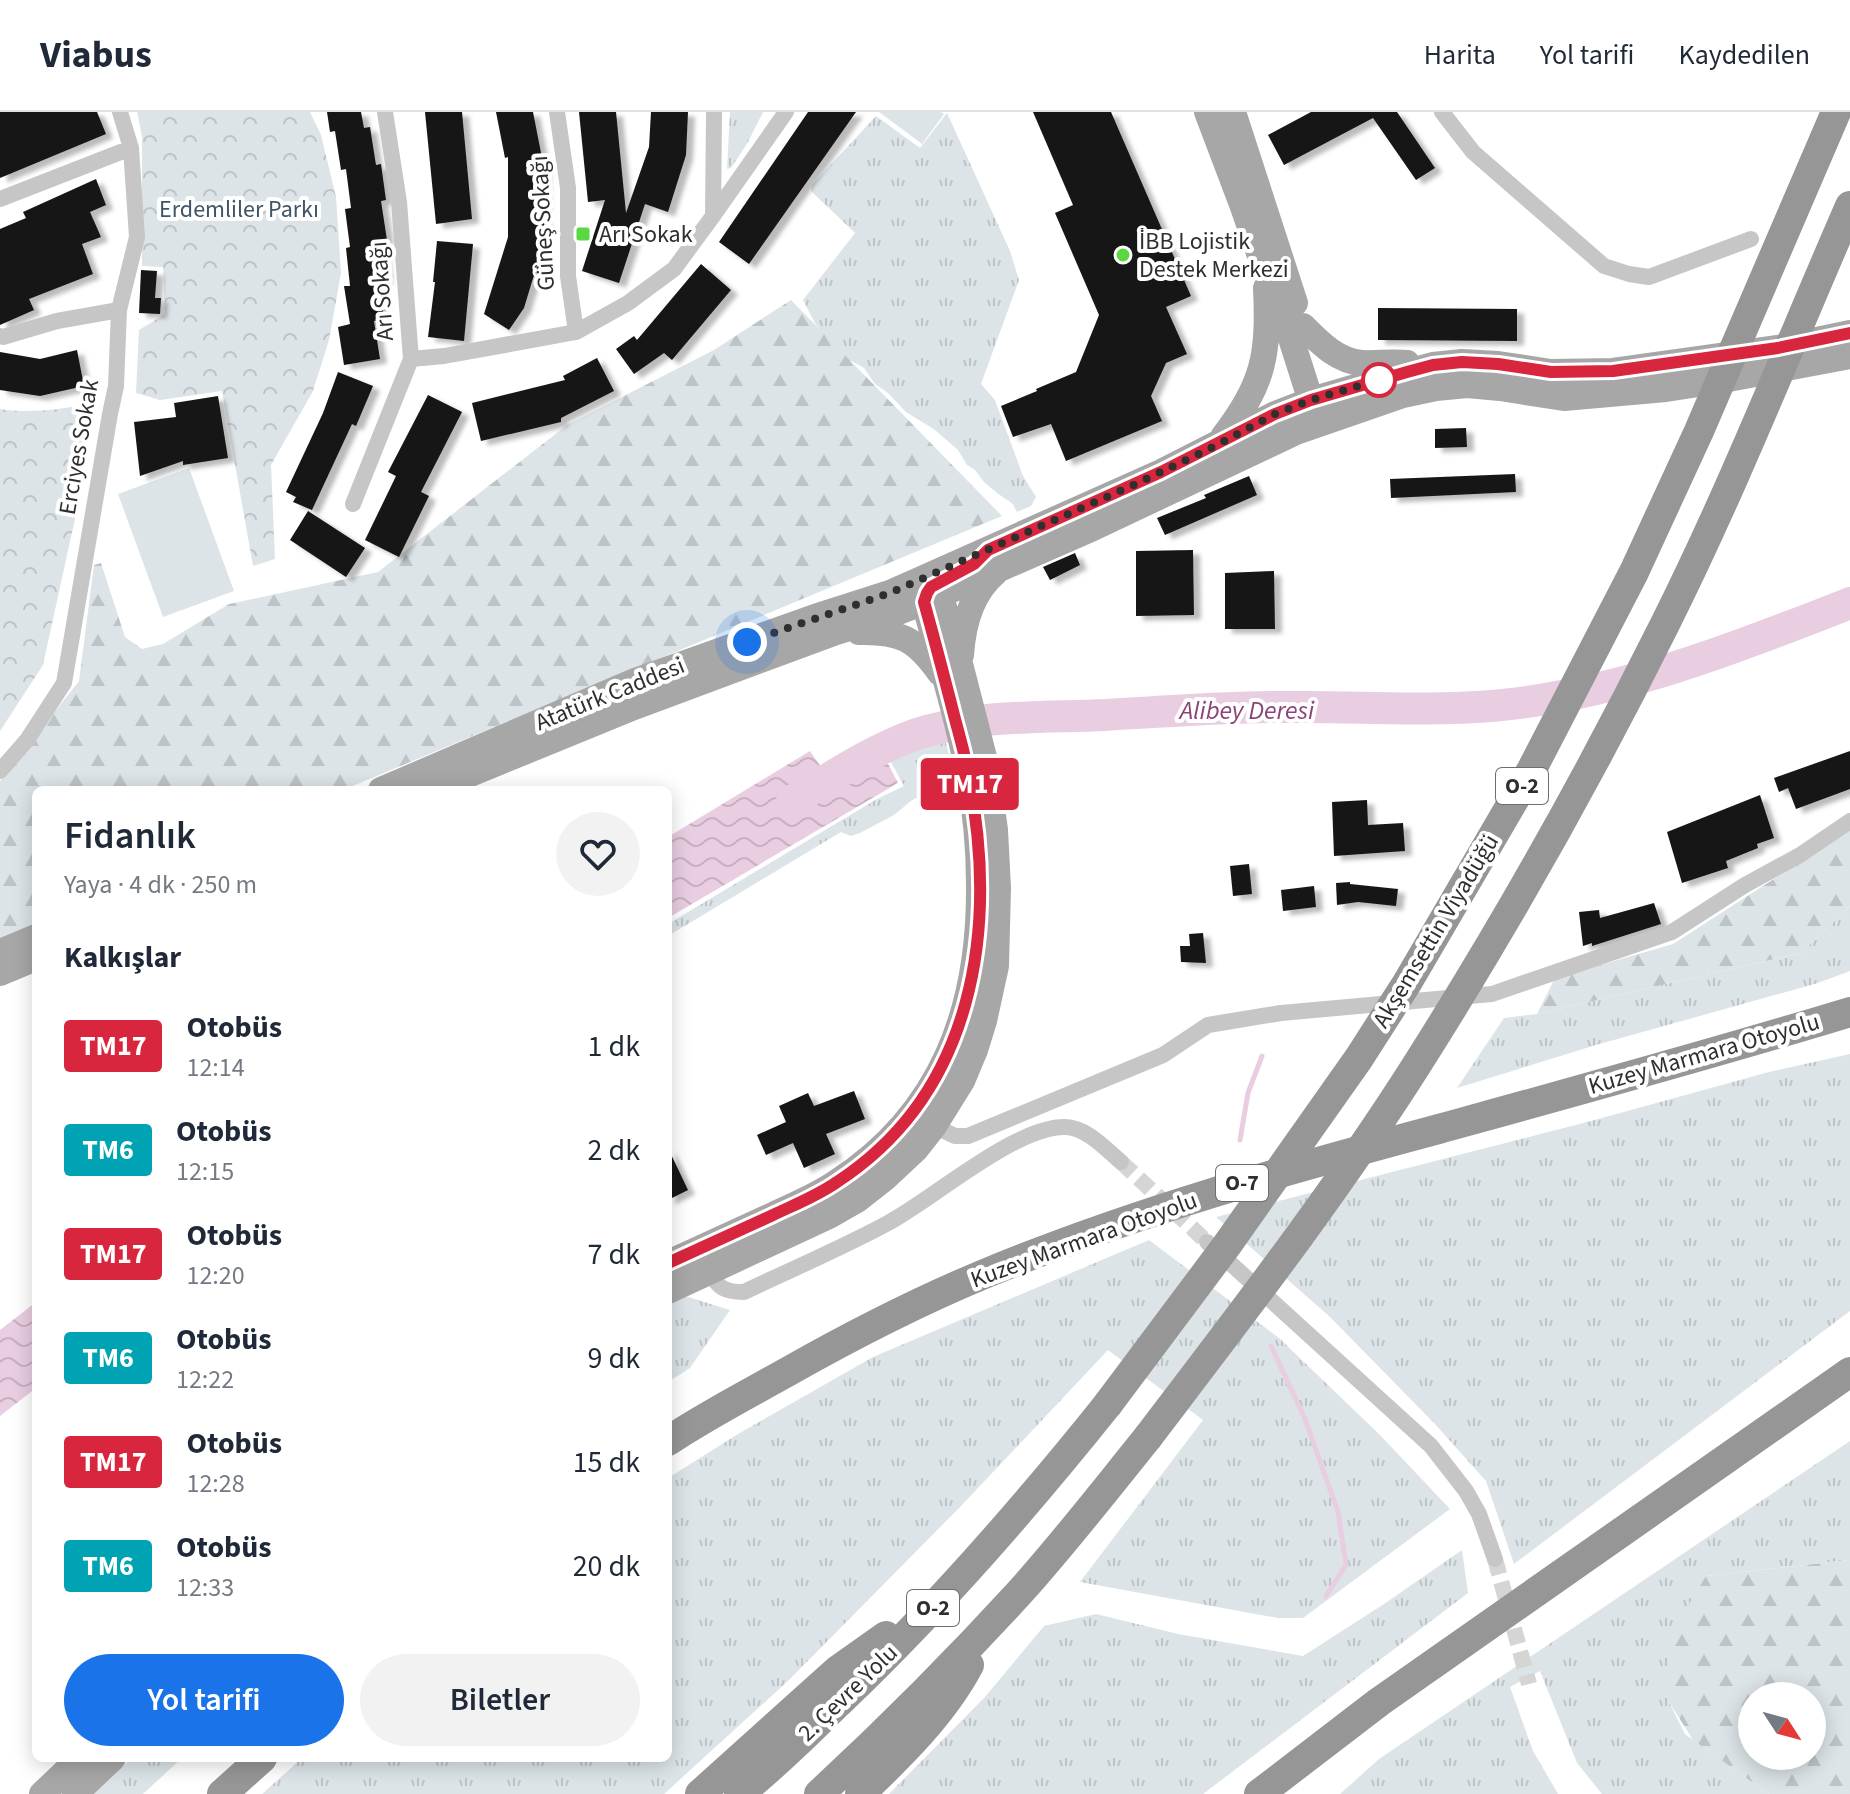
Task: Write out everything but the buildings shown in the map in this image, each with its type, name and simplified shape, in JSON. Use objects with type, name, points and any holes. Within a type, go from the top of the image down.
[{"type":"highway","name":"Akşemsettin Viyadüğü","points":[[1108,1404],[1245,1221],[1359,1058],[1407,983],[1532,769],[1660,516],[1836,112]]},
{"type":"highway","name":"O-2","points":[[819,1794],[992,1623],[1085,1516],[1306,1226],[1416,1067],[1579,789],[1666,622],[1741,463],[1850,206]]},
{"type":"highway","name":"Kuzey Marmara Otoyolu","points":[[672,1438],[825,1351],[911,1307],[982,1275],[1113,1225],[1255,1179],[1712,1054],[1850,1012]]},
{"type":"highway","points":[[1259,1794],[1379,1702],[1850,1372]]},
{"type":"highway","name":"2. Çevre Yolu","points":[[739,1794],[772,1767],[861,1682],[947,1595],[1108,1404]]},
{"type":"highway","points":[[700,1794],[838,1670],[947,1595]]},
{"type":"highway","points":[[860,1794],[925,1727],[959,1683],[992,1623]]},
{"type":"highway","points":[[225,1792],[258,1762]]},
{"type":"main road","points":[[1207,112],[1266,273],[1321,410]]},
{"type":"main road","points":[[1233,112],[1303,326],[1321,410]]},
{"type":"main road","points":[[1217,445],[1245,406],[1263,365],[1267,349],[1266,273]]},
{"type":"main road","points":[[1303,326],[1327,348],[1349,361],[1433,365],[1462,362],[1551,372],[1613,371],[1778,348],[1850,333]]},
{"type":"main road","points":[[1321,410],[1467,385],[1564,398],[1666,389],[1850,356]]},
{"type":"main road","points":[[1321,410],[1433,365]]},
{"type":"main road","name":"Atatürk Caddesi","points":[[441,786],[634,707],[836,632],[886,617],[1095,503],[1275,414],[1321,410]]},
{"type":"main road","name":"Atatürk Caddesi","points":[[993,560],[1093,528],[1296,432],[1321,410]]},
{"type":"main road","points":[[952,681],[972,607],[993,560]]},
{"type":"main road","points":[[672,1288],[704,1260],[740,1244],[829,1216],[857,1200],[916,1149],[962,1081],[975,1050],[996,966],[998,888],[995,830],[927,592]]},
{"type":"main road","name":"Atatürk Caddesi","points":[[390,786],[635,681],[890,593],[927,592]]},
{"type":"main road","points":[[836,632],[881,632],[904,637],[925,652],[952,681]]},
{"type":"main road","points":[[740,1244],[838,1182],[896,1134],[942,1068],[958,1032],[971,986],[976,951],[979,911],[977,770]]},
{"type":"main road","points":[[0,952],[32,939]]},
{"type":"main road","points":[[0,973],[32,960]]},
{"type":"main road","points":[[672,1263],[704,1260]]},
{"type":"main road","points":[[42,1794],[76,1762]]},
{"type":"main road","points":[[75,1794],[109,1762]]},
{"type":"street","name":"Erciyes Sokak","points":[[0,771],[27,740],[64,683],[116,386],[119,310],[137,237],[131,148],[120,112]]},
{"type":"street","name":"Arı Sokağı","points":[[353,504],[411,359],[399,202],[385,112]]},
{"type":"street","name":"Güneş Sokağı","points":[[557,112],[568,188],[568,276],[576,332]]},
{"type":"street","points":[[713,216],[714,112]]},
{"type":"street","points":[[411,359],[576,332],[628,303],[674,269],[786,112]]},
{"type":"street","points":[[1442,112],[1473,152],[1604,266],[1649,277],[1751,239]]},
{"type":"street","points":[[0,199],[131,148]]},
{"type":"street","points":[[0,336],[57,321],[119,310]]},
{"type":"street","points":[[934,1126],[955,1136],[968,1136],[1163,1055],[1208,1025],[1281,1013],[1492,994],[1672,932],[1850,821]]},
{"type":"street","points":[[1061,1098],[1068,1114],[1067,1127]]},
{"type":"street","points":[[704,1260],[719,1287],[744,1292],[890,1222],[1011,1144],[1047,1129],[1067,1127],[1077,1130],[1094,1139],[1121,1162]]},
{"type":"street","points":[[1207,1242],[1431,1446],[1466,1491],[1479,1514],[1495,1559]]},
{"type":"green space","name":"Erdemliler Parkı","points":[[137,112],[310,112],[321,135],[336,197],[341,273],[329,340],[313,391],[271,465],[275,559],[253,566],[222,391],[160,400],[136,393],[139,330],[165,314],[163,267],[142,266],[142,136]]},
{"type":"green space","points":[[730,112],[763,112],[748,142],[731,168],[727,169]]},
{"type":"green space","points":[[879,112],[941,112],[944,114],[922,144]]},
{"type":"green space","points":[[947,113],[1010,251],[1019,280],[981,384],[995,400],[1023,476],[1036,497],[1031,506],[1017,512],[1013,504],[967,465],[958,450],[935,430],[906,412],[875,384],[864,368],[830,344],[803,300],[855,233],[811,191],[812,185],[876,116],[920,148]]},
{"type":"green space","points":[[791,300],[1002,516],[353,786],[32,786],[32,925],[0,939],[0,781],[79,681],[94,565],[101,563],[125,637],[142,649],[163,644],[229,604],[378,572],[567,425],[714,350]]},
{"type":"green space","points":[[93,403],[76,514],[43,665],[0,731],[0,409],[35,411]]},
{"type":"green space","points":[[189,468],[234,591],[163,617],[118,494]]},
{"type":"green space","points":[[943,731],[954,776],[860,833],[851,836],[841,832],[672,934],[672,922],[877,799],[904,786],[886,753]]},
{"type":"green space","points":[[1850,830],[1850,906],[1801,953],[1537,1014],[1555,978],[1673,944]]},
{"type":"green space","points":[[1850,906],[1850,971],[1457,1088],[1504,1018],[1537,1014],[1801,953]]},
{"type":"green space","points":[[1850,1054],[1850,1311],[1514,1564],[1486,1481],[1329,1316],[1216,1217],[1769,1072]]},
{"type":"green space","points":[[1149,1240],[1279,1338],[1380,1435],[1450,1509],[1303,1618],[1278,1618],[1080,1582],[1203,1420],[1108,1350],[961,1506],[788,1681],[664,1794],[262,1794],[298,1762],[672,1762],[672,1475],[873,1357]]},
{"type":"green space","points":[[685,1296],[730,1310],[690,1368],[672,1379],[672,1303]]},
{"type":"green space","points":[[1850,1441],[1850,1560],[1706,1576],[1669,1702],[1685,1734],[1769,1794],[1602,1794],[1577,1763],[1540,1671],[1510,1687],[1533,1751],[1558,1794],[1340,1794],[1379,1759]]},
{"type":"green space","points":[[1462,1550],[1468,1593],[1203,1794],[889,1794],[985,1697],[1044,1626],[1096,1614],[1178,1634],[1303,1656]]},
{"type":"green space","points":[[1850,1560],[1850,1794],[1769,1794],[1693,1740],[1669,1702],[1669,1637],[1706,1576]]},
{"type":"green space","points":[[128,1762],[178,1762],[143,1794],[94,1794]]},
{"type":"water","points":[[810,751],[832,783],[882,752],[898,783],[672,916],[672,835]]},
{"type":"water","points":[[32,1305],[32,1391],[0,1416],[0,1330]]},
{"type":"waterway","name":"Alibey Deresi","points":[[792,801],[898,741],[961,723],[1230,708],[1445,708],[1538,700],[1584,692],[1674,668],[1850,603]]},
{"type":"waterway","points":[[1240,1140],[1248,1093],[1262,1056]]},
{"type":"waterway","points":[[1271,1346],[1305,1419],[1338,1512],[1346,1565],[1326,1596]]},
{"type":"tunnel","points":[[1121,1162],[1207,1242]]},
{"type":"tunnel","points":[[1495,1559],[1529,1684]]},
{"type":"bus line","name":"TM17","points":[[672,1261],[809,1198],[838,1182],[866,1160],[896,1134],[918,1106],[942,1068],[958,1032],[971,986],[976,951],[979,867],[969,776],[924,602],[931,587],[967,569],[988,550],[1161,472],[1275,414],[1311,400],[1407,372],[1462,362],[1551,372],[1613,371],[1778,348],[1850,333]]},
{"type":"place","name":"Arı Sokak","points":[[583,234]]},
{"type":"place","name":"İBB Lojistik Destek Merkezi","points":[[1123,255]]},
{"type":"route","points":[[747,642],[890,593],[1138,483],[1275,414],[1379,380]]}]
